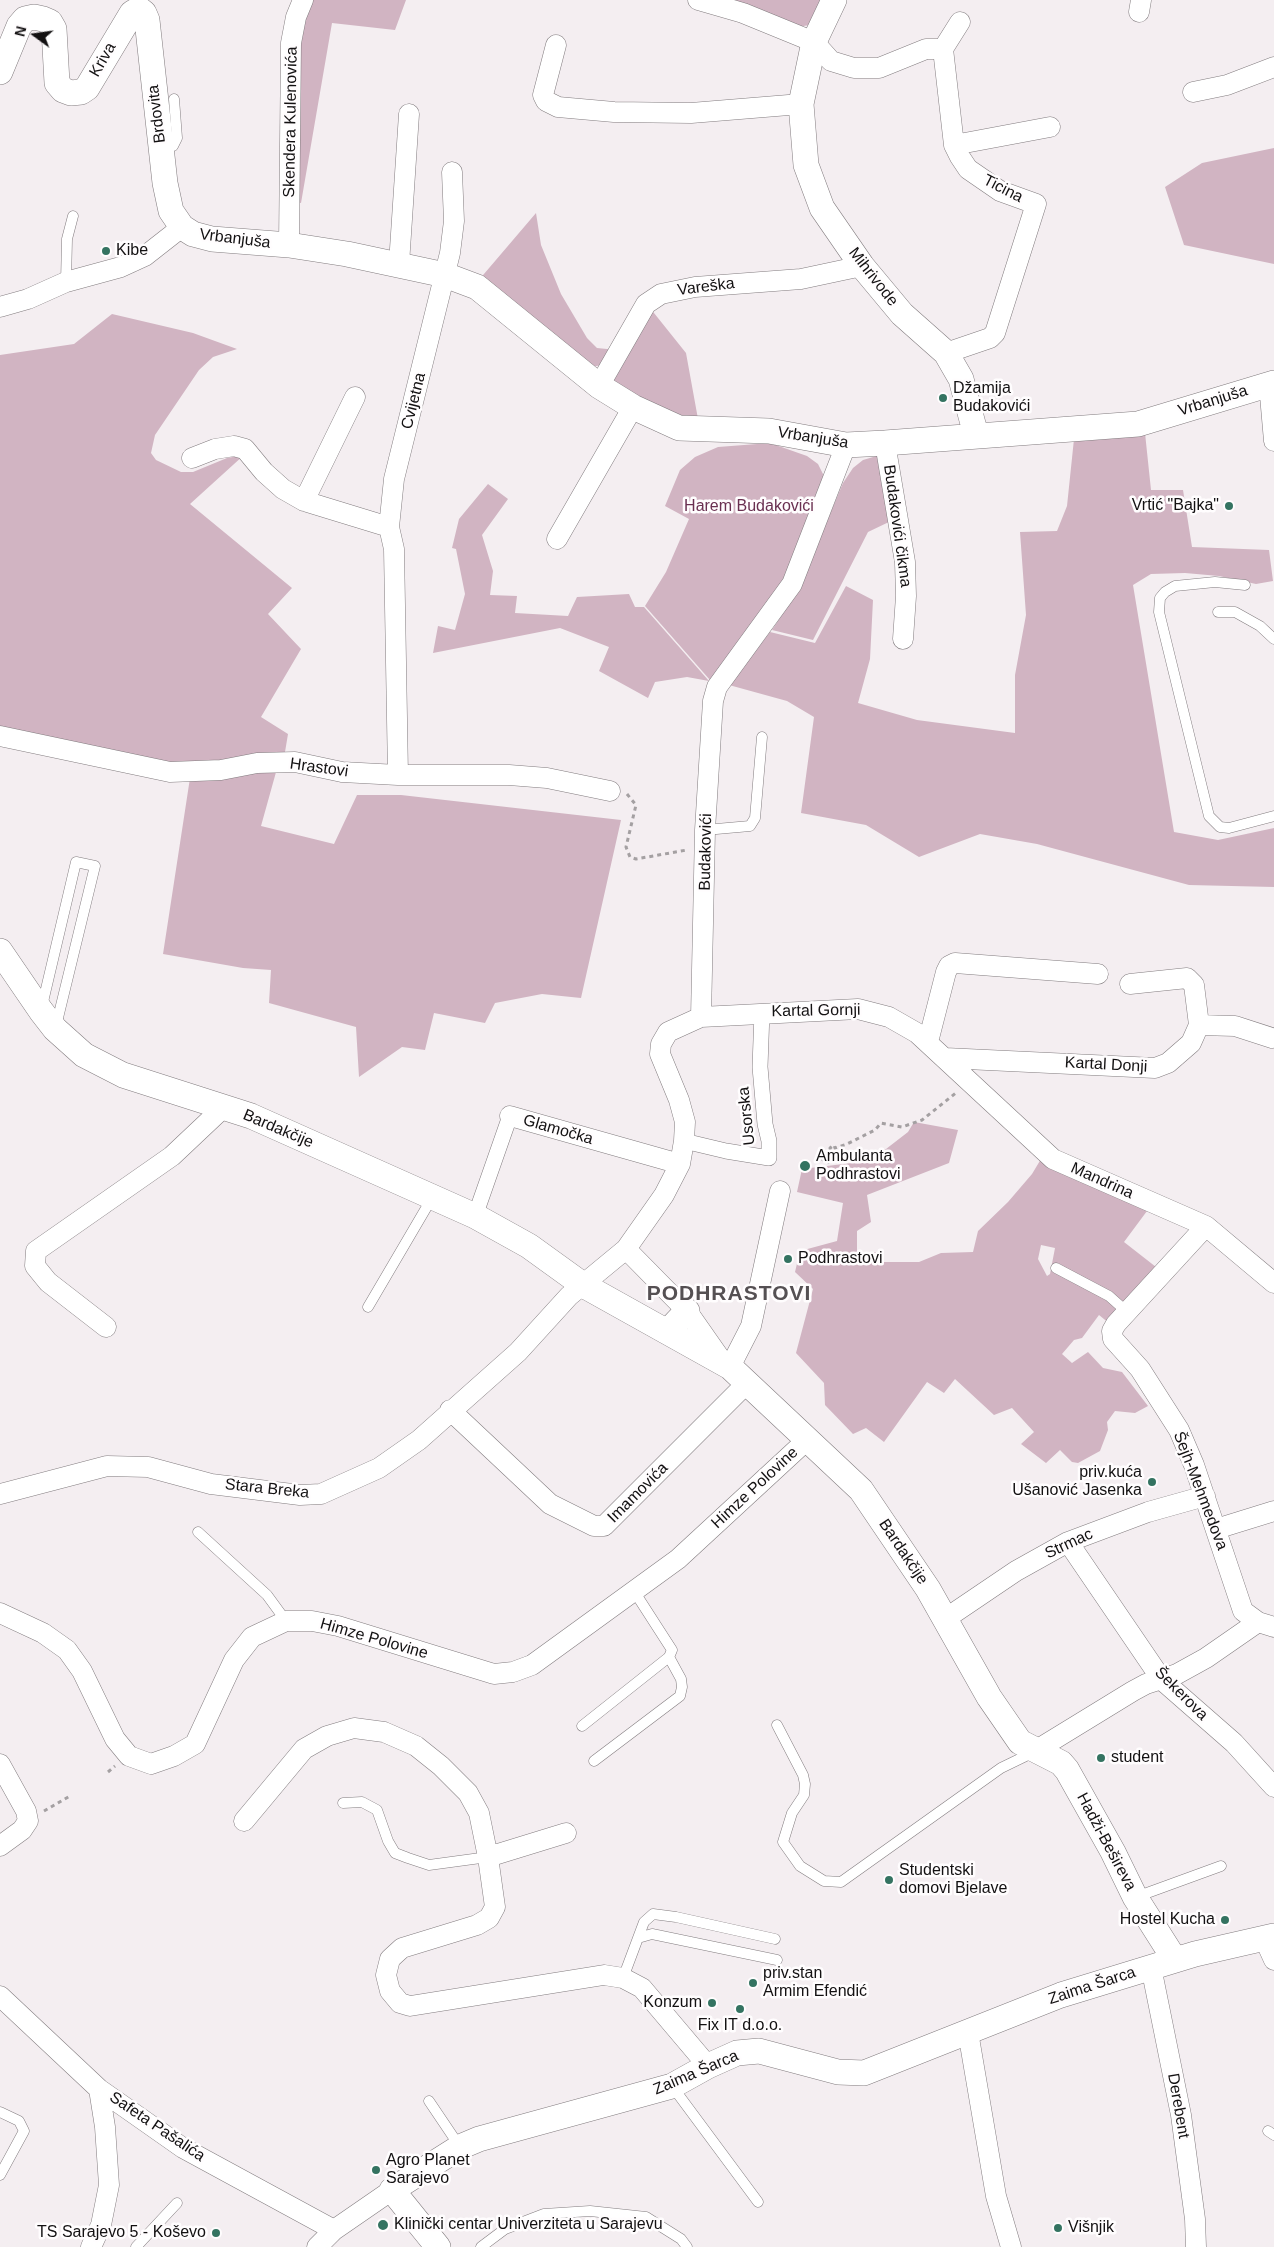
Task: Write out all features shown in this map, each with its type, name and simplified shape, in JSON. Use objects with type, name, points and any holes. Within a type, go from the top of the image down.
[{"type":"street","name":"Skendera Kulenovića","points":[[289,245],[291,43],[296,17],[303,0]]},
{"type":"street","points":[[698,0],[744,13],[814,42],[831,62],[868,70],[879,68],[926,49],[944,49],[960,22]]},
{"type":"street","name":"Mihrivode","points":[[834,0],[814,42],[800,104],[806,165],[822,208],[862,266],[902,314],[946,353],[961,379],[976,435]]},
{"type":"street","name":"Kriva","points":[[0,72],[19,26],[25,20],[34,17],[43,19],[50,22],[54,28],[57,83],[63,90],[71,93],[81,92],[87,88],[139,4]]},
{"type":"street","name":"Brdovita","points":[[139,4],[147,20],[161,150],[172,211],[182,228]]},
{"type":"street","points":[[556,45],[543,94],[546,101],[558,107],[614,112],[690,113],[800,104]]},
{"type":"street","name":"Ticina","points":[[944,49],[954,146],[968,169],[1000,191],[1036,204],[996,332],[990,338],[946,353]]},
{"type":"street","points":[[1193,92],[1227,85],[1274,67]]},
{"type":"street","points":[[399,264],[409,114]]},
{"type":"street","points":[[954,146],[1050,127]]},
{"type":"street","name":"Cvijetna","points":[[398,775],[394,549],[389,527],[394,478],[445,275],[454,221],[452,172]]},
{"type":"street","name":"Vrbanjuša","points":[[0,307],[28,299],[66,282],[121,267],[145,256],[182,228],[192,234],[212,239],[289,245],[399,264],[445,275],[478,287],[599,386],[633,407],[679,428],[769,431],[846,445],[1138,424],[1271,383],[1274,442]]},
{"type":"street","name":"Vareška","points":[[599,386],[646,304],[661,294],[695,287],[800,279],[862,266]]},
{"type":"street","points":[[304,501],[355,397]]},
{"type":"street","points":[[557,539],[633,407]]},
{"type":"street","name":"Budakovići čikma","points":[[885,443],[905,562],[906,596],[903,639]]},
{"type":"street","name":"Budakovići","points":[[702,1017],[705,838],[713,702],[717,687],[792,584],[846,445]]},
{"type":"street","points":[[192,458],[215,449],[234,446],[245,449],[264,472],[283,488],[304,501],[389,527]]},
{"type":"street","name":"Hrastovi","points":[[0,736],[170,772],[221,770],[257,764],[295,762],[342,772],[398,775],[509,775],[547,778],[610,791]]},
{"type":"street","name":"Bardakčije","points":[[0,951],[48,1020],[84,1055],[123,1075],[225,1106],[475,1216],[528,1246],[583,1285],[668,1331],[733,1371]]},
{"type":"street","points":[[928,1042],[946,972],[949,966],[955,963],[1098,974]]},
{"type":"street","points":[[1130,984],[1187,978],[1194,985],[1199,1025],[1235,1026],[1272,1038]]},
{"type":"street","name":"Kartal Gornji","points":[[702,1017],[762,1012],[866,1010],[908,1027],[945,1058]]},
{"type":"street","name":"Usorska","points":[[684,1141],[726,1152],[769,1158],[760,1067],[762,1012]]},
{"type":"street","points":[[583,1285],[626,1249],[664,1195],[680,1164],[685,1122],[679,1100],[660,1054],[661,1044],[668,1032],[702,1017]]},
{"type":"street","name":"Kartal Donji","points":[[945,1058],[1155,1068],[1168,1063],[1191,1043],[1199,1025]]},
{"type":"street","name":"Mandrina","points":[[945,1058],[1053,1159],[1206,1226],[1274,1283]]},
{"type":"street","points":[[106,1326],[48,1282],[35,1266],[36,1251],[172,1156],[225,1106]]},
{"type":"street","name":"Glamočka","points":[[475,1216],[510,1116],[680,1164]]},
{"type":"street","points":[[733,1371],[751,1326],[780,1191]]},
{"type":"street","points":[[1121,1318],[1206,1226]]},
{"type":"street","name":"Bardakčije","points":[[626,1249],[687,1311],[733,1371],[861,1490],[928,1589],[994,1705],[1020,1742],[1042,1754]]},
{"type":"street","name":"Stara Breka","points":[[0,1494],[107,1466],[148,1467],[211,1484],[300,1495],[321,1494],[380,1468],[419,1440],[450,1410],[518,1352],[569,1296],[583,1285]]},
{"type":"street","points":[[668,1331],[687,1311]]},
{"type":"street","name":"Šejh-Mehmedova","points":[[1042,1754],[1133,1691],[1146,1684],[1162,1680],[1266,1625],[1243,1611],[1205,1496],[1179,1430],[1140,1369],[1113,1339],[1112,1331],[1121,1318]]},
{"type":"street","name":"Imamovića","points":[[450,1410],[550,1504],[594,1526],[604,1526],[733,1371]]},
{"type":"street","name":"Himze Polovine","points":[[0,1612],[43,1633],[67,1650],[82,1671],[114,1739],[129,1756],[151,1764],[174,1756],[195,1744],[234,1660],[252,1637],[286,1621],[312,1621],[338,1626],[494,1674],[513,1672],[532,1665],[678,1559],[808,1439]]},
{"type":"street","name":"Strmac","points":[[945,1619],[1016,1571],[1068,1542],[1148,1512],[1205,1496]]},
{"type":"street","points":[[1216,1529],[1274,1511]]},
{"type":"street","name":"Šekerova","points":[[1068,1542],[1162,1680],[1234,1743],[1274,1787]]},
{"type":"street","points":[[244,1821],[304,1749],[327,1736],[354,1728],[384,1732],[416,1746],[441,1766],[468,1793],[479,1814],[488,1857],[495,1907],[489,1918],[477,1925],[402,1948],[390,1959],[386,1975],[390,1991],[400,2003],[410,2006],[604,1975],[623,1978],[642,1988],[708,2066]]},
{"type":"street","name":"Hadži-Bešireva","points":[[1042,1754],[1061,1763],[1076,1785],[1135,1897],[1175,1960]]},
{"type":"street","points":[[0,1764],[26,1811],[28,1821],[22,1830],[0,1846]]},
{"type":"street","points":[[488,1857],[566,1832]]},
{"type":"street","name":"Zaima Šarca","points":[[317,2247],[334,2230],[460,2147],[498,2133],[672,2086],[708,2066],[737,2053],[759,2051],[838,2072],[864,2073],[1061,1995],[1175,1960],[1271,1945]]},
{"type":"street","name":"Derebent","points":[[1151,1967],[1181,2115],[1195,2219],[1196,2247]]},
{"type":"street","name":"Safeta Pašalića","points":[[0,1996],[99,2089],[183,2148],[334,2230]]},
{"type":"street","points":[[968,2032],[996,2196],[1011,2247]]},
{"type":"street","points":[[91,2247],[101,2225],[108,2185],[105,2127],[99,2089]]},
{"type":"street","points":[[392,2190],[438,2247]]},
{"type":"lane","points":[[161,150],[173,146],[177,138],[174,99]]},
{"type":"lane","points":[[66,282],[68,239],[73,216]]},
{"type":"lane","points":[[1245,585],[1215,582],[1175,586],[1160,598],[1158,612],[1209,816],[1220,827],[1229,828],[1274,816]]},
{"type":"lane","points":[[1218,612],[1235,612],[1260,626],[1274,639]]},
{"type":"lane","points":[[705,838],[750,826],[755,818],[762,737]]},
{"type":"lane","points":[[76,862],[95,866],[48,1020],[76,862]]},
{"type":"lane","points":[[368,1307],[433,1197]]},
{"type":"lane","points":[[1056,1268],[1109,1296],[1121,1318]]},
{"type":"lane","points":[[198,1532],[267,1595],[286,1621]]},
{"type":"lane","points":[[582,1726],[669,1657],[672,1650],[634,1591]]},
{"type":"lane","points":[[594,1761],[680,1696],[681,1679],[669,1657]]},
{"type":"lane","points":[[777,1725],[803,1775],[805,1784],[804,1796],[792,1813],[783,1842],[800,1866],[824,1880],[841,1882],[1001,1768],[1042,1754]]},
{"type":"lane","points":[[343,1803],[362,1802],[378,1810],[388,1841],[395,1853],[408,1858],[429,1865],[488,1857]]},
{"type":"lane","points":[[1135,1897],[1221,1866]]},
{"type":"lane","points":[[623,1978],[644,1922],[654,1914],[676,1917],[774,1939]]},
{"type":"lane","points":[[638,1938],[660,1934],[777,1960]]},
{"type":"lane","points":[[672,2086],[758,2202]]},
{"type":"lane","points":[[429,2101],[460,2147]]},
{"type":"lane","points":[[0,2112],[19,2121],[24,2131],[0,2175]]},
{"type":"lane","points":[[136,2247],[177,2203]]},
{"type":"lane","points":[[480,2247],[505,2229],[544,2214],[590,2211],[646,2217],[681,2239],[687,2247]]},
{"type":"path","points":[[610,791],[622,790],[629,794],[636,805],[626,847],[630,857],[636,859],[705,838]]},
{"type":"path","points":[[821,1158],[827,1163],[832,1160],[830,1148],[834,1145],[835,1148],[848,1144],[875,1130],[882,1123],[902,1126],[922,1120],[956,1094],[966,1078]]},
{"type":"path","points":[[28,1821],[70,1796]]},
{"type":"green space","points":[[307,0],[406,0],[395,30],[332,23],[301,203],[295,202],[297,46]]},
{"type":"green space","points":[[726,0],[826,0],[810,25],[797,27]]},
{"type":"green space","points":[[1274,148],[1274,264],[1184,245],[1165,187],[1202,163]]},
{"type":"green space","points":[[536,213],[541,245],[561,294],[587,338],[597,348],[617,350],[602,365],[591,367],[478,281]]},
{"type":"green space","points":[[650,308],[686,353],[698,419],[674,421],[612,383]]},
{"type":"green space","points":[[112,314],[193,333],[237,349],[213,357],[199,370],[155,435],[151,453],[156,460],[181,472],[193,472],[227,458],[244,455],[190,504],[292,588],[268,614],[301,649],[261,717],[288,734],[285,752],[226,764],[172,764],[0,726],[0,355],[74,344]]},
{"type":"green space","points":[[1145,433],[1151,490],[1183,490],[1192,547],[1269,550],[1273,581],[1256,584],[1219,576],[1185,573],[1151,574],[1133,585],[1174,832],[1218,840],[1274,828],[1274,887],[1189,885],[1037,844],[980,834],[919,857],[866,825],[801,813],[814,717],[787,701],[729,685],[770,632],[815,643],[846,586],[873,600],[870,659],[858,703],[917,720],[1015,733],[1015,675],[1026,615],[1020,532],[1057,531],[1067,506],[1074,439]]},
{"type":"green space","name":"Harem Budakovići","points":[[770,443],[807,456],[818,464],[824,476],[785,582],[710,680],[645,606],[666,572],[689,519],[665,506],[680,470],[695,457],[718,447]]},
{"type":"green space","name":"Harem Budakovići","points":[[880,455],[891,521],[868,532],[813,640],[772,630],[797,592],[843,483],[853,468],[863,460]]},
{"type":"green space","points":[[488,484],[508,499],[482,535],[493,571],[490,595],[517,596],[515,613],[568,616],[577,597],[629,594],[635,607],[644,607],[709,681],[687,677],[655,682],[648,698],[599,671],[609,647],[560,628],[433,653],[438,626],[455,630],[465,594],[456,549],[452,548],[459,519]]},
{"type":"green space","points":[[278,765],[261,826],[334,844],[357,795],[401,795],[621,820],[581,998],[542,994],[495,1003],[485,1023],[434,1013],[425,1050],[402,1047],[359,1077],[356,1027],[269,1003],[271,970],[243,968],[163,954],[190,778]]},
{"type":"green space","points":[[914,1122],[958,1130],[949,1163],[867,1195],[871,1222],[857,1231],[857,1252],[878,1252],[879,1262],[919,1262],[941,1253],[973,1252],[978,1231],[1008,1202],[1032,1174],[1041,1159],[1147,1211],[1124,1242],[1156,1267],[1110,1324],[1099,1315],[1082,1338],[1074,1340],[1062,1354],[1072,1363],[1088,1352],[1103,1368],[1122,1372],[1148,1406],[1135,1413],[1115,1411],[1107,1422],[1108,1430],[1100,1451],[1078,1463],[1072,1462],[1060,1450],[1046,1463],[1021,1444],[1034,1432],[1012,1408],[994,1415],[955,1379],[944,1393],[927,1382],[884,1442],[866,1428],[853,1434],[825,1405],[824,1383],[796,1353],[813,1289],[795,1272],[800,1251],[837,1241],[843,1203],[797,1192],[802,1169],[860,1162],[886,1149],[908,1132]],"holes":[[[1041,1245],[1055,1248],[1050,1274],[1047,1276],[1038,1259]]]},
{"type":"place","name":"Kibe","points":[[106,251]]},
{"type":"place","name":"Džamija Budakovići","points":[[943,398]]},
{"type":"place","name":"Vrtić \"Bajka\"","points":[[1229,506]]},
{"type":"place","name":"Ambulanta Podhrastovi","points":[[805,1166]]},
{"type":"place","name":"Podhrastovi","points":[[788,1259]]},
{"type":"place","name":"priv.kuća Ušanović Jasenka","points":[[1152,1482]]},
{"type":"place","name":"student","points":[[1101,1758]]},
{"type":"place","name":"Studentski domovi Bjelave","points":[[889,1880]]},
{"type":"place","name":"Hostel Kucha","points":[[1225,1920]]},
{"type":"place","name":"priv.stan Armim Efendić","points":[[753,1983]]},
{"type":"place","name":"Konzum","points":[[712,2003]]},
{"type":"place","name":"Fix IT d.o.o.","points":[[740,2009]]},
{"type":"place","name":"Agro Planet Sarajevo","points":[[376,2170]]},
{"type":"place","name":"Klinički centar Univerziteta u Sarajevu","points":[[383,2225]]},
{"type":"place","name":"Višnjik","points":[[1058,2228]]},
{"type":"place","name":"TS Sarajevo 5 - Koševo","points":[[216,2233]]},
{"type":"district","name":"PODHRASTOVI","points":[[729,1294]]}]
